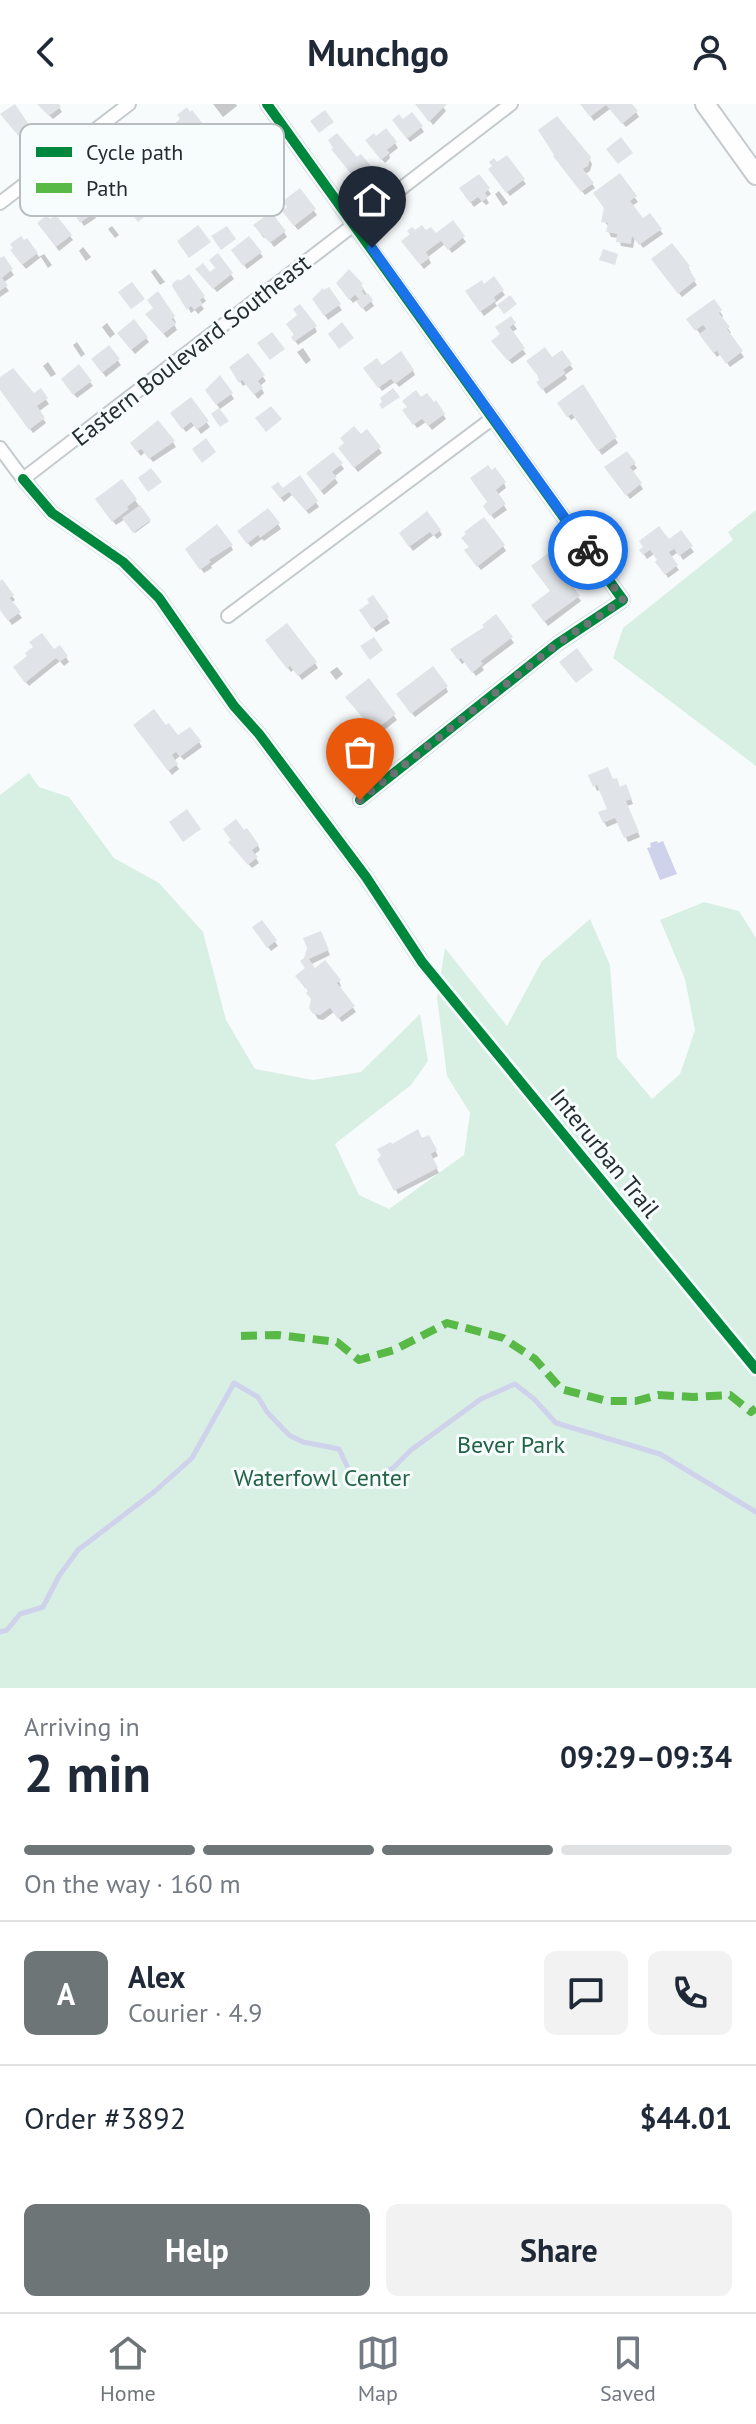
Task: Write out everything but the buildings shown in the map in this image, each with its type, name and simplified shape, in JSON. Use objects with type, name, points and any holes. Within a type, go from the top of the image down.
[{"type":"main road","points":[[705,104],[756,175]]},
{"type":"street","points":[[103,124],[129,104]]},
{"type":"street","points":[[267,104],[282,124]]},
{"type":"street","name":"Eastern Boulevard Southeast","points":[[23,479],[511,104]]},
{"type":"street","points":[[284,127],[623,600],[557,644],[360,800]]},
{"type":"street","points":[[0,203],[20,188]]},
{"type":"street","points":[[228,616],[493,418]]},
{"type":"street","points":[[0,448],[52,513],[123,562],[159,598],[234,706],[259,734],[366,877],[422,962]]},
{"type":"green space","points":[[756,510],[756,766],[613,658],[623,628],[733,540],[728,532]]},
{"type":"green space","name":"Bever Park","points":[[29,773],[39,787],[69,797],[114,858],[159,883],[203,932],[226,1020],[255,1069],[313,1080],[361,1072],[420,1014],[428,1061],[411,1085],[335,1144],[359,1195],[389,1209],[464,1155],[470,1113],[447,1076],[437,997],[445,948],[507,1026],[542,961],[590,919],[610,965],[617,1057],[652,1099],[680,1074],[695,1030],[685,979],[660,920],[704,902],[739,911],[756,938],[756,1688],[0,1688],[0,795]]},
{"type":"water","points":[[657,841],[663,841],[677,874],[660,880],[647,848]]},
{"type":"waterway","points":[[0,1632],[7,1630],[20,1614],[43,1607],[59,1576],[78,1550],[154,1492],[192,1458],[234,1383],[258,1397],[267,1412],[289,1435],[303,1442],[339,1449],[348,1468]]},
{"type":"waterway","points":[[371,1479],[393,1468],[411,1450],[481,1399],[515,1384],[556,1423],[660,1454],[756,1512]]},
{"type":"marked path","points":[[241,1336],[278,1335],[337,1342],[359,1360],[394,1350],[447,1323],[503,1338],[535,1359],[561,1389],[607,1401],[636,1401],[658,1395],[730,1395],[751,1412],[756,1408]]},
{"type":"cycle path","points":[[267,104],[281,124]]},
{"type":"cycle path","points":[[284,128],[623,600],[557,644],[360,800]]},
{"type":"cycle path","name":"Interurban Trail","points":[[23,479],[52,513],[123,562],[159,598],[234,706],[259,734],[366,877],[422,962],[756,1369]]},
{"type":"way so far","points":[[360,800],[557,644],[623,600],[588,550]]},
{"type":"route","points":[[372,248],[588,550]]},
{"type":"park label","name":"Waterfowl Center","points":[[322,1477]]}]
